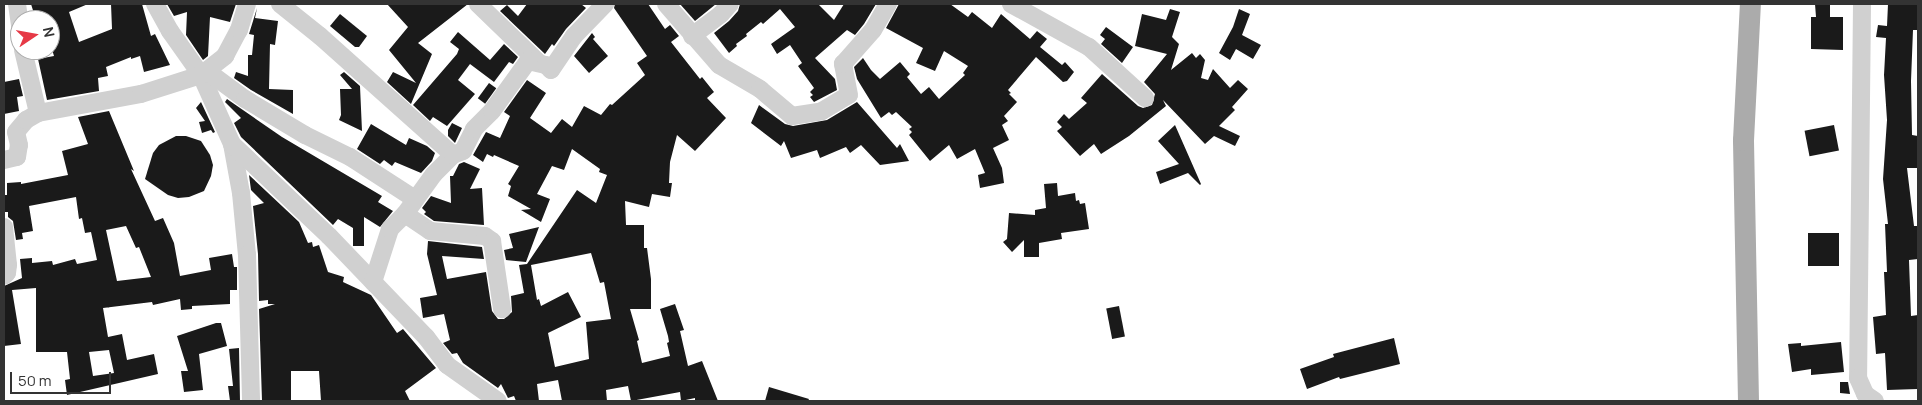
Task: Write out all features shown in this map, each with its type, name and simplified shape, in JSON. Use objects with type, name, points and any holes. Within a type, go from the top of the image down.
[{"type":"main road","points":[[1748,401],[1743,140],[1750,4]]},
{"type":"street","points":[[155,4],[170,30],[204,73],[232,144],[241,193],[247,255],[251,401]]},
{"type":"street","points":[[4,160],[17,157],[19,145],[16,132],[26,120],[38,113],[141,94],[204,73],[225,56],[239,30],[247,4]]},
{"type":"street","points":[[280,4],[320,36],[453,155]]},
{"type":"street","points":[[478,4],[538,62],[551,70],[574,36],[605,4]]},
{"type":"street","points":[[666,4],[719,65],[760,89],[788,115],[797,116],[822,111],[849,95],[843,64],[873,30],[888,4]]},
{"type":"street","points":[[692,36],[721,14],[730,4]]},
{"type":"street","points":[[1011,4],[1090,47],[1145,98]]},
{"type":"street","points":[[1862,4],[1858,378],[1865,394],[1875,401]]},
{"type":"street","points":[[25,60],[38,113]]},
{"type":"street","points":[[373,282],[388,233],[405,214],[434,174],[453,155],[463,151],[474,129],[492,111],[528,61],[538,62]]},
{"type":"street","points":[[204,73],[305,135],[350,157],[415,199]]},
{"type":"street","points":[[232,144],[329,236],[426,337],[447,365],[498,401]]},
{"type":"street","points":[[405,214],[430,231],[485,236],[492,240],[502,309]]},
{"type":"street","points":[[4,227],[8,265],[7,273],[4,276]]},
{"type":"building","points":[[31,4],[88,4],[69,12],[79,42],[112,29],[111,4],[142,4],[151,36],[155,34],[170,65],[144,72],[140,56],[131,59],[131,57],[106,67],[108,76],[98,78],[99,91],[47,100],[38,60],[60,60],[60,10],[33,10]]},
{"type":"building","points":[[167,4],[236,4],[230,22],[210,17],[208,56],[203,60],[186,35],[187,12],[174,16]]},
{"type":"building","points":[[387,4],[468,4],[418,43],[432,54],[411,104],[387,82],[393,72],[416,83],[389,50],[408,27]]},
{"type":"building","points":[[527,4],[581,4],[586,8],[545,54],[500,11],[507,5],[518,16]]},
{"type":"building","points":[[615,4],[648,4],[665,29],[670,25],[679,36],[671,42],[700,79],[702,77],[714,92],[707,98],[726,118],[695,151],[677,135],[670,162],[669,183],[672,183],[670,197],[652,194],[649,207],[625,201],[626,225],[644,225],[644,248],[647,248],[651,279],[651,309],[630,309],[639,340],[637,341],[642,363],[670,356],[667,343],[669,342],[668,336],[660,309],[675,304],[684,330],[680,331],[688,366],[702,361],[718,401],[695,401],[695,398],[681,401],[680,392],[631,401],[628,386],[606,390],[607,401],[562,401],[558,380],[537,384],[539,401],[516,401],[514,396],[508,398],[501,384],[498,388],[463,363],[457,353],[452,354],[443,343],[450,340],[444,314],[423,318],[420,298],[437,295],[427,254],[428,241],[482,247],[484,259],[442,256],[447,279],[486,272],[492,311],[498,319],[504,319],[512,312],[511,296],[524,293],[519,265],[527,264],[577,190],[596,203],[607,175],[599,172],[600,169],[572,149],[564,170],[552,166],[537,194],[550,199],[541,222],[521,210],[531,209],[508,196],[511,186],[508,184],[519,166],[494,155],[493,157],[487,154],[483,162],[473,155],[486,132],[500,138],[510,116],[504,112],[527,80],[546,93],[530,118],[551,133],[562,119],[572,127],[584,106],[601,115],[610,104],[612,105],[645,75],[637,63],[647,56],[614,8]],"holes":[[[591,253],[600,283],[604,282],[611,319],[586,322],[589,359],[555,367],[548,333],[581,317],[568,292],[541,306],[539,299],[537,300],[531,265]]]},
{"type":"building","points":[[680,4],[716,4],[695,21]]},
{"type":"building","points":[[740,4],[818,4],[834,20],[844,4],[876,4],[855,35],[847,30],[815,58],[835,79],[837,90],[814,102],[810,97],[813,95],[810,92],[814,88],[798,66],[802,63],[790,45],[777,54],[771,44],[795,27],[780,9],[763,24],[761,22],[746,34],[747,36],[736,44],[737,46],[729,53],[714,33],[738,11]]},
{"type":"building","points":[[899,4],[950,4],[968,17],[972,12],[992,28],[1001,14],[1030,39],[1037,31],[1047,39],[1040,47],[1062,65],[1065,62],[1074,72],[1067,81],[1063,82],[1036,57],[1008,90],[1011,93],[1009,94],[1017,102],[1004,116],[1008,121],[1002,125],[1009,140],[993,148],[1002,168],[1004,183],[980,188],[978,175],[985,173],[975,149],[957,159],[949,145],[930,161],[909,135],[912,132],[909,129],[912,127],[896,112],[892,115],[889,112],[881,118],[857,79],[854,67],[863,58],[880,79],[900,62],[910,74],[907,77],[921,94],[929,87],[939,99],[965,75],[963,73],[968,66],[944,51],[935,71],[916,63],[923,48],[886,28]]},
{"type":"building","points":[[1815,4],[1830,4],[1830,17],[1843,17],[1843,50],[1811,49],[1811,17],[1816,17]]},
{"type":"building","points":[[1888,4],[1918,4],[1918,30],[1913,30],[1911,81],[1912,135],[1918,136],[1918,168],[1907,168],[1914,226],[1918,226],[1918,259],[1909,260],[1911,316],[1918,315],[1918,389],[1887,390],[1885,353],[1876,354],[1873,317],[1886,315],[1884,272],[1887,272],[1885,224],[1888,224],[1883,179],[1887,120],[1884,75],[1886,38],[1876,37],[1878,25],[1887,26]]},
{"type":"building","points":[[257,8],[255,18],[278,21],[275,45],[270,44],[269,89],[293,90],[293,114],[234,78],[236,72],[248,76],[248,55],[252,55],[254,35],[249,34]]},
{"type":"building","points":[[1170,9],[1180,12],[1172,37],[1179,44],[1171,70],[1192,53],[1196,58],[1200,54],[1205,60],[1201,78],[1208,80],[1213,69],[1230,88],[1238,80],[1248,89],[1232,107],[1235,110],[1219,126],[1240,136],[1235,146],[1214,136],[1205,144],[1163,100],[1166,106],[1129,136],[1101,154],[1094,144],[1080,156],[1057,131],[1062,127],[1057,122],[1064,114],[1069,119],[1087,103],[1081,98],[1102,74],[1138,106],[1143,108],[1152,105],[1155,94],[1144,82],[1167,54],[1135,46],[1142,14],[1166,20]]},
{"type":"building","points":[[1239,9],[1250,14],[1242,35],[1261,45],[1253,59],[1236,49],[1230,60],[1219,53],[1233,27]]},
{"type":"building","points":[[340,14],[367,36],[359,47],[355,47],[330,26]]},
{"type":"building","points":[[1106,27],[1133,47],[1122,63],[1101,44],[1105,39],[1100,35]]},
{"type":"building","points":[[458,32],[490,60],[504,44],[518,57],[513,64],[509,62],[494,82],[470,64],[458,80],[475,94],[447,126],[433,117],[430,121],[413,105],[457,54],[459,49],[450,42]]},
{"type":"building","points":[[592,33],[595,37],[593,39],[608,56],[589,73],[574,56]]},
{"type":"building","points":[[344,72],[360,86],[362,131],[339,120],[341,115],[340,89],[352,89],[340,75]]},
{"type":"building","points":[[19,79],[23,96],[17,97],[19,111],[4,114],[4,82]]},
{"type":"building","points":[[489,83],[496,88],[485,104],[478,98]]},
{"type":"building","points":[[227,99],[282,137],[382,196],[378,202],[393,211],[380,227],[364,217],[364,246],[353,246],[353,228],[338,219],[333,225],[241,137],[234,123],[241,118],[225,102]]},
{"type":"building","points":[[201,102],[215,132],[213,133],[211,130],[202,133],[199,122],[205,121],[196,108]]},
{"type":"building","points":[[857,102],[897,148],[900,144],[909,161],[880,165],[861,145],[850,153],[846,147],[820,158],[817,150],[791,158],[784,141],[781,146],[751,123],[759,105],[785,124],[793,126],[827,120]]},
{"type":"building","points":[[109,111],[134,171],[131,169],[155,221],[163,218],[174,243],[180,276],[211,270],[209,258],[232,254],[234,267],[237,267],[237,290],[230,290],[230,304],[192,306],[192,309],[181,310],[180,299],[153,305],[152,302],[103,308],[108,337],[122,334],[127,360],[154,354],[158,374],[67,395],[65,380],[70,379],[67,352],[36,352],[36,288],[12,290],[21,344],[4,346],[4,286],[22,278],[20,259],[32,258],[32,263],[52,261],[53,265],[75,259],[77,264],[97,260],[91,232],[85,233],[82,218],[79,219],[76,197],[29,206],[33,231],[22,233],[23,239],[16,240],[13,221],[8,217],[8,212],[4,212],[4,195],[7,195],[7,183],[21,182],[21,184],[68,175],[62,151],[88,144],[78,117]],"holes":[[[126,226],[136,248],[139,247],[151,277],[117,281],[106,230]],[[109,350],[114,373],[93,376],[89,352]]]},
{"type":"building","points":[[452,123],[462,128],[455,143],[448,136],[448,130]]},
{"type":"building","points":[[371,124],[406,145],[409,138],[427,146],[435,153],[432,161],[421,173],[395,162],[392,166],[384,160],[380,164],[357,149]]},
{"type":"building","points":[[1175,125],[1200,185],[1188,173],[1160,184],[1156,172],[1179,164],[1158,141]]},
{"type":"building","points":[[1834,125],[1839,151],[1810,156],[1805,131]]},
{"type":"building","points":[[176,136],[186,136],[201,141],[210,155],[213,165],[211,176],[204,191],[189,197],[178,198],[168,195],[145,179],[153,153],[159,145]]},
{"type":"building","points":[[464,162],[480,169],[470,189],[482,188],[484,225],[434,221],[424,214],[426,212],[422,208],[431,196],[451,203],[450,176],[453,176],[459,164]]},
{"type":"building","points":[[249,175],[299,222],[308,243],[312,242],[313,247],[319,245],[328,272],[344,277],[343,282],[371,295],[397,333],[403,329],[436,368],[405,391],[410,401],[321,401],[319,371],[291,371],[291,401],[262,401],[259,309],[275,304],[268,304],[268,300],[259,301],[258,254],[253,206],[264,203],[251,190]]},
{"type":"building","points":[[1057,183],[1058,196],[1075,193],[1076,201],[1079,200],[1080,204],[1085,203],[1089,229],[1061,233],[1062,239],[1039,243],[1039,257],[1024,257],[1024,240],[1012,252],[1003,242],[1007,239],[1009,213],[1035,215],[1035,210],[1046,208],[1044,184]]},
{"type":"building","points":[[539,227],[526,262],[506,260],[504,250],[513,248],[509,234]]},
{"type":"building","points":[[1808,233],[1839,233],[1839,266],[1808,266]]},
{"type":"building","points":[[1119,306],[1125,336],[1112,339],[1106,308]]},
{"type":"building","points":[[221,323],[227,346],[199,354],[203,390],[184,392],[181,371],[188,371],[177,336]]},
{"type":"building","points":[[1394,338],[1400,364],[1340,379],[1339,377],[1307,389],[1300,369],[1334,357],[1333,354]]},
{"type":"building","points":[[1841,342],[1844,372],[1811,375],[1811,369],[1792,372],[1788,344],[1801,343],[1801,346]]},
{"type":"building","points":[[239,348],[240,401],[230,401],[228,386],[233,386],[229,349]]},
{"type":"building","points":[[1840,382],[1848,382],[1850,394],[1840,393]]},
{"type":"building","points":[[769,387],[809,399],[808,401],[765,401]]}]
